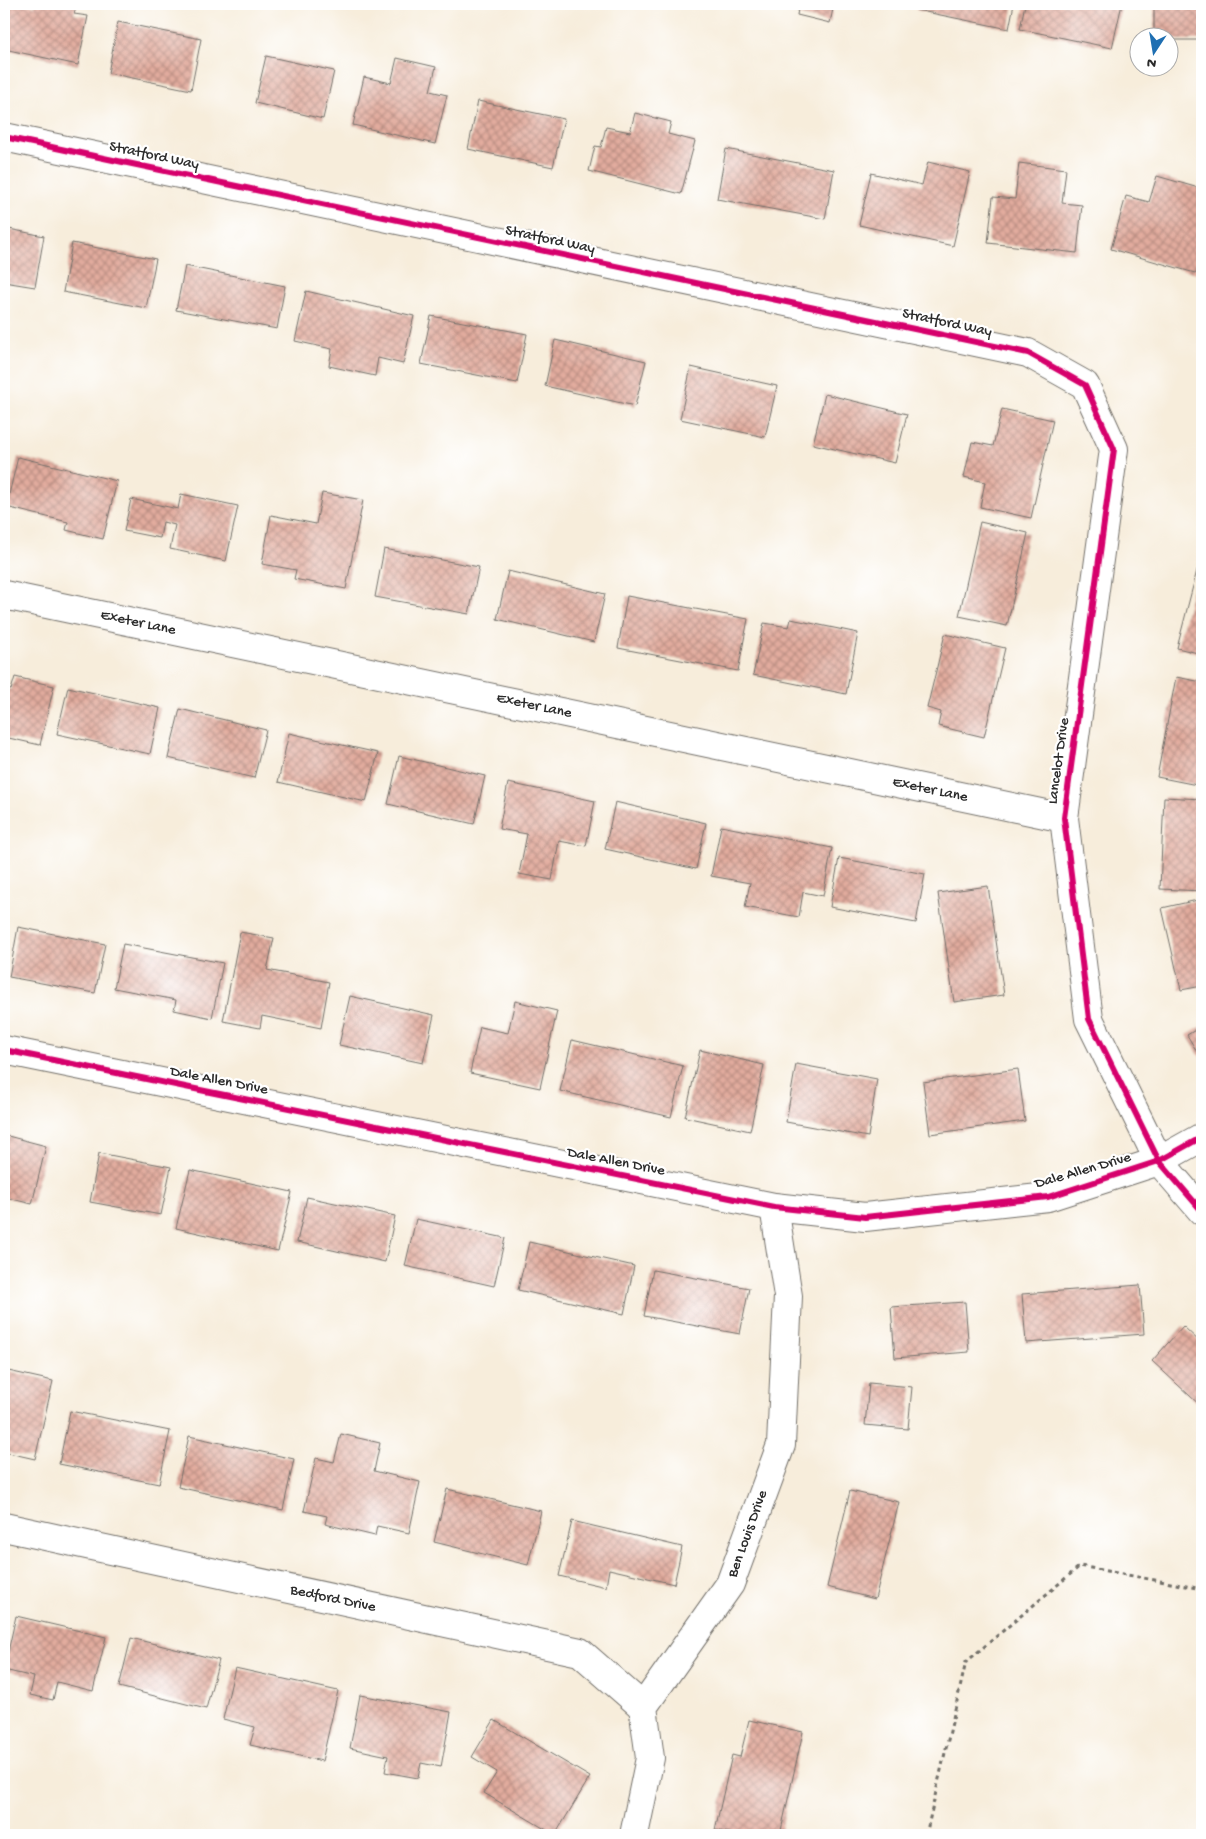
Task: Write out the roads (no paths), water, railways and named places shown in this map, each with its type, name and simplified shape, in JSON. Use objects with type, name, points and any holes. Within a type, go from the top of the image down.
[{"type":"street","name":"Stratford Way","points":[[4,137],[1028,353],[1085,386]]},
{"type":"street","name":"Lancelot Drive","points":[[1085,386],[1114,449],[1064,818],[1089,1019],[1159,1161]]},
{"type":"street","name":"Exeter Lane","points":[[4,595],[1064,818]]},
{"type":"street","name":"Dale Allen Drive","points":[[4,1050],[774,1207],[865,1217],[1048,1197],[1159,1161],[1202,1136]]},
{"type":"street","points":[[1159,1161],[1202,1211]]},
{"type":"street","name":"Ben Louis Drive","points":[[643,1707],[730,1584],[781,1445],[788,1296],[774,1207]]},
{"type":"street","name":"Bedford Drive","points":[[4,1527],[580,1652],[643,1707]]},
{"type":"street","points":[[634,1835],[650,1758],[643,1707]]}]
